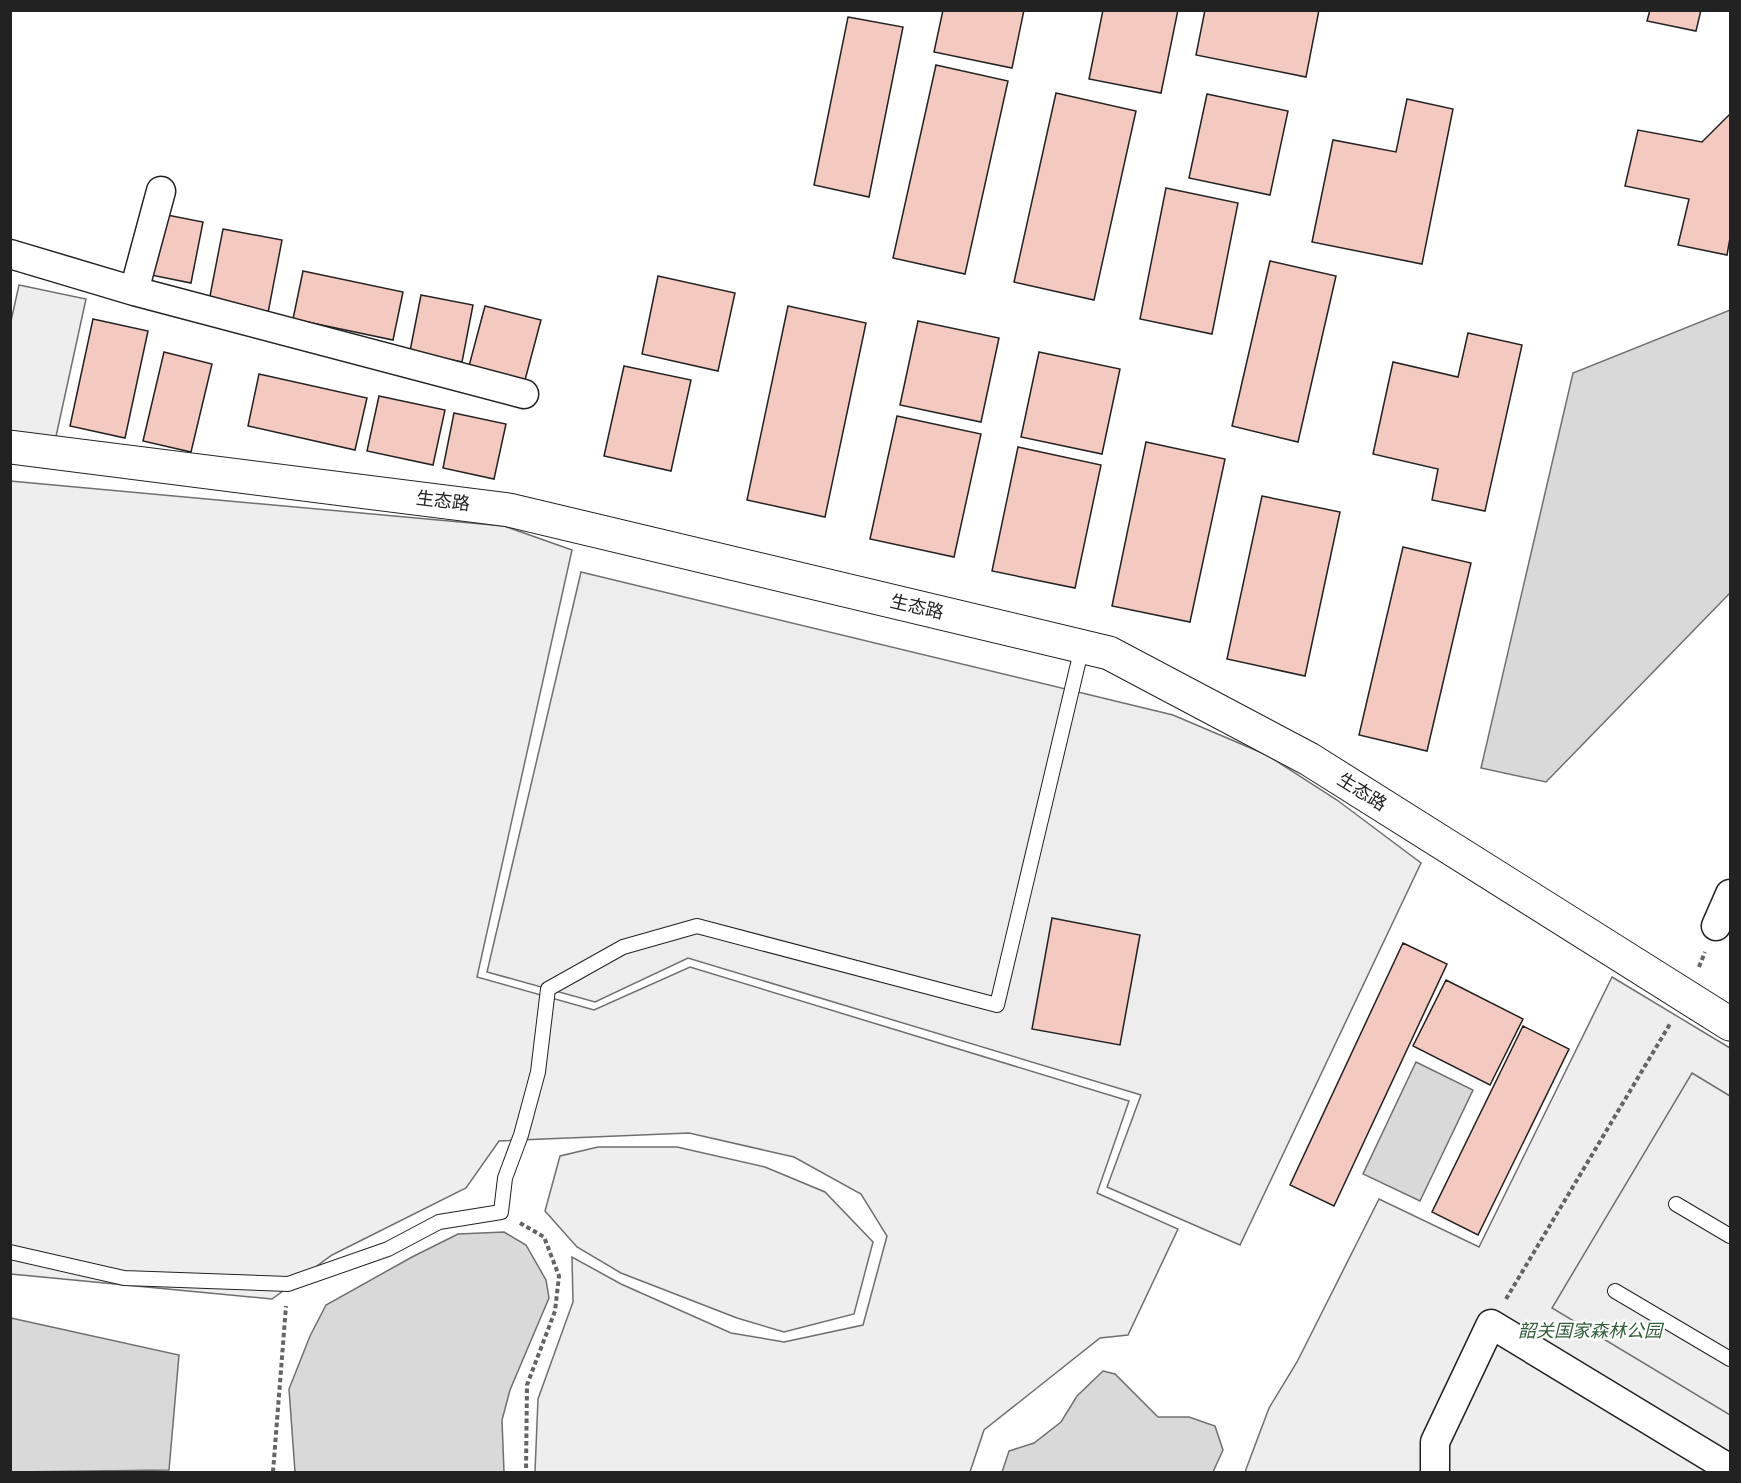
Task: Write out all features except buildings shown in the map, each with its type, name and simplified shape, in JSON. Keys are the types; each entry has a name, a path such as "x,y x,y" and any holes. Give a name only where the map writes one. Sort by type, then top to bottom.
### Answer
{"street":[{"path":"134,291 161,191"},
{"path":"10,254 134,291 524,394"},
{"name":"生态路","path":"10,447 509,510 1109,653 1310,759 1731,1024"},
{"path":"1716,926 1731,894"},
{"path":"1435,1473 1435,1442 1491,1325 1731,1469"}],"lane":[{"path":"10,1252 124,1278 288,1284 388,1249 439,1222 501,1212 505,1178 521,1135 538,1072 549,989 623,947 697,926 997,1005 1082,647"},
{"path":"1676,1204 1731,1236"},
{"path":"1615,1292 1731,1359"}],"path":[{"path":"1491,1325 1687,996 1716,926"},
{"path":"501,1212 544,1237 559,1276 555,1311 527,1385 526,1473"},
{"path":"273,1473 288,1284"}],"green space":[{"path":"19,285 86,299 55,441 11,431 11,321"},
{"path":"10,481 504,526 572,550 477,977 594,1010 690,967 1129,1101 1097,1193 1178,1229 1128,1335 1100,1338 984,1430 970,1472 535,1472 538,1399 573,1302 572,1257 621,1284 731,1333 784,1342 863,1325 887,1236 861,1194 794,1157 689,1133 499,1141 466,1188 332,1255 272,1299 11,1274"},
{"name":"韶关国家森林公园","path":"1612,977 1730,1048 1730,1472 1245,1472 1269,1408 1297,1362 1379,1199 1479,1247"},
{"path":"598,1147 677,1147 765,1167 825,1192 873,1242 854,1314 784,1332 737,1318 621,1273 577,1247 545,1211 560,1156"}],"shaded area":[{"path":"1730,310 1730,593 1546,782 1481,768 1573,373"},
{"path":"581,572 1173,715 1267,755 1337,800 1421,863 1240,1245 1107,1187 1141,1095 688,958 595,1002 487,972"},
{"path":"1416,1062 1473,1090 1420,1201 1363,1174"},
{"path":"1692,1073 1730,1096 1730,1415 1552,1308"},
{"path":"504,1232 526,1245 546,1280 549,1298 510,1390 502,1420 504,1472 295,1472 289,1389 310,1336 326,1305 458,1234"},
{"path":"11,1318 179,1355 169,1470 11,1472"},
{"path":"1103,1371 1115,1374 1158,1417 1189,1417 1215,1426 1223,1450 1213,1472 1002,1472 1009,1451 1034,1443 1061,1422 1077,1396"}]}
